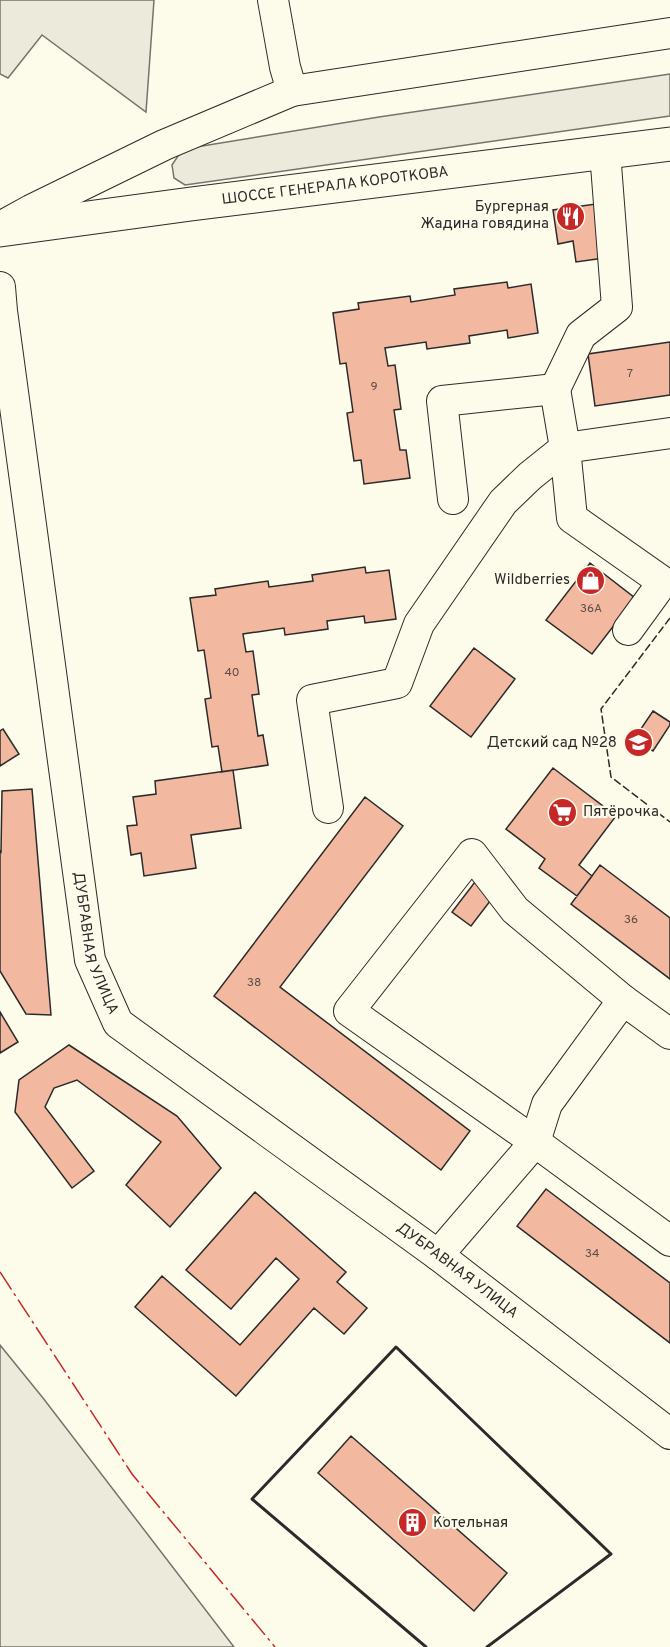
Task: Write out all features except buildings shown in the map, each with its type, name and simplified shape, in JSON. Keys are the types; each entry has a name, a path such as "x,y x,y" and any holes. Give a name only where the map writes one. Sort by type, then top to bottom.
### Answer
{"main road":[{"name":"ШОССЕ ГЕНЕРАЛА КОРОТКОВА","path":"0,229 670,144"}],"street":[{"path":"273,0 285,67 292,91"},
{"path":"0,229 31,210 164,145 292,91 670,33"},
{"path":"605,152 617,307 581,335 555,389 565,448 572,518 663,582 628,630"},
{"name":"ДУБРАВНАЯ УЛИЦА","path":"0,287 90,960 118,1023 438,1255 670,1434"},
{"path":"453,499 442,401 555,389"},
{"path":"328,808 312,700 397,683 419,624 503,502 530,476 565,448 670,433"},
{"path":"670,1034 623,1000 515,910 472,854 349,1011 535,1142 670,1241"},
{"path":"438,1255 535,1142 547,1104 623,1000"}],"shaded area":[{"path":"0,0 154,0 146,112 42,35 8,78 0,74"},
{"path":"670,74 670,116 185,185 174,178 172,165 180,153 190,148 379,117"},
{"path":"0,1345 43,1398 234,1647 0,1647"}],"fence":[{"path":"670,618 601,709 611,777 670,822"}],"wall":[{"path":"426,1647 252,1499 396,1347 611,1554 487,1647"}],"power":[{"path":"0,1272 132,1474 275,1647"}],"place":[{"name":"Бургерная Жадина говядина","path":"570,216"},
{"name":"Wildberries","path":"591,580"},
{"name":"Детский сад №28","path":"638,743"},
{"name":"Пятёрочка","path":"562,812"},
{"name":"Котельная","path":"412,1523"}]}
